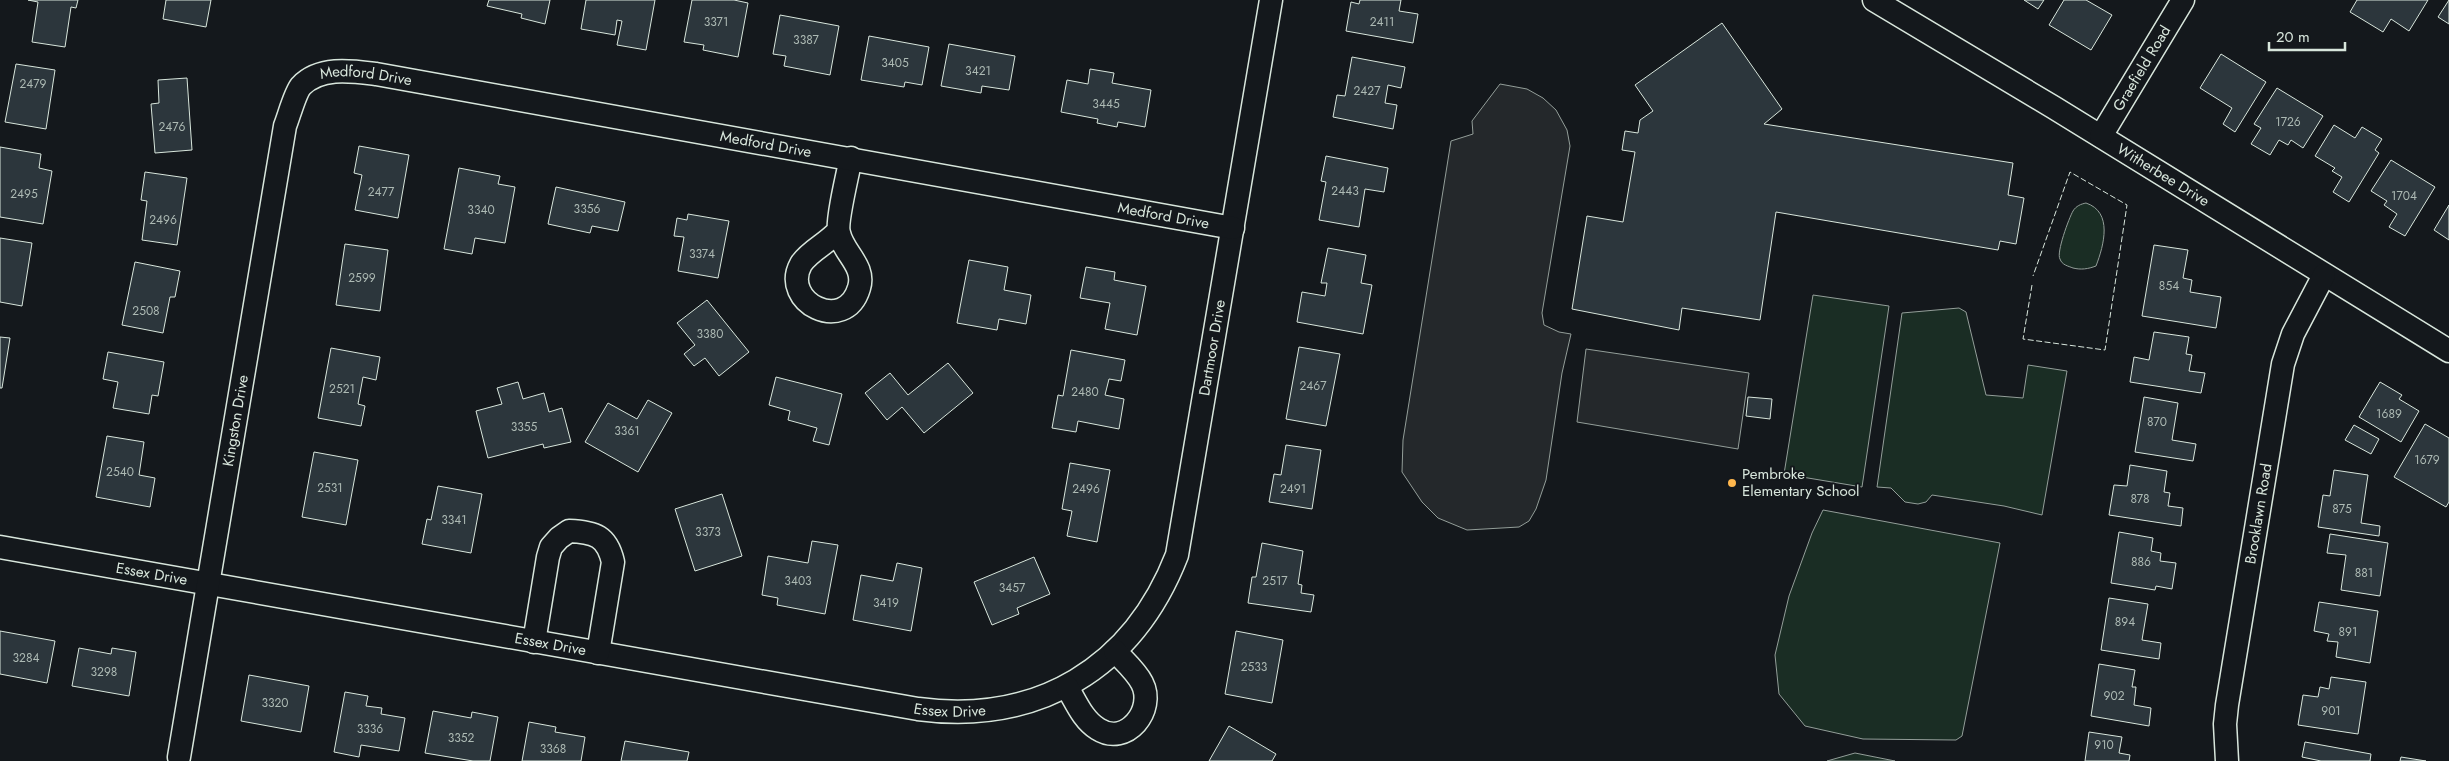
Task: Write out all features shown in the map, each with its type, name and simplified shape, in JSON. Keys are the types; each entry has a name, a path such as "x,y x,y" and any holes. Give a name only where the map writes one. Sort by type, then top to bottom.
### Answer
{"street":[{"name":"Dartmoor Drive","path":"1095,669 1115,651 1146,614 1161,591 1176,555 1271,0"},
{"name":"Witherbee Drive","path":"1874,0 2100,136 2449,351"},
{"name":"Graefield Road","path":"2100,136 2183,0"},
{"name":"Medford Drive","path":"300,87 318,76 333,72 376,74 1233,228"},
{"name":"Kingston Drive","path":"179,756 285,126 300,87"},
{"path":"838,232 850,158"},
{"name":"Brooklawn Road","path":"2227,761 2225,731 2227,705 2283,364 2293,334 2324,275"},
{"path":"534,642 551,547 569,531 585,532 598,536 610,549 613,562 598,653"},
{"name":"Essex Drive","path":"0,547 844,698 942,713 984,711 1010,705 1067,687 1095,669"},
{"path":"1067,687 1084,716 1100,731 1117,734 1135,725 1144,711 1145,693 1138,678 1115,651"}],"green space":[{"path":"2086,203 2095,207 2103,221 2102,249 2096,266 2076,269 2062,263 2059,256 2061,243 2073,211"},
{"path":"1813,295 1889,306 1862,487 1784,474"},
{"path":"1959,308 1966,312 1986,395 2023,398 2028,365 2067,371 2042,515 2004,506 1932,495 1926,502 1918,504 1905,502 1891,488 1877,487 1902,313"},
{"path":"1823,510 2000,543 1962,736 1956,740 1863,739 1805,726 1779,694 1775,655 1789,596 1812,533"},
{"path":"1855,753 1895,761 1827,761"}],"shaded area":[{"path":"1500,84 1527,89 1543,98 1556,110 1567,130 1570,146 1542,313 1544,325 1559,332 1571,334 1562,373 1546,480 1536,509 1529,521 1519,527 1467,530 1438,518 1422,502 1402,472 1403,440 1451,141 1473,134 1472,121"},
{"path":"1586,349 1749,373 1738,449 1577,422"}],"building":[{"path":"28,0 78,0 76,8 71,7 65,47 32,42 38,2"},
{"path":"166,0 211,0 206,27 163,19"},
{"path":"489,0 550,0 545,24 521,18 522,14 487,6"},
{"path":"586,0 655,0 646,50 617,45 622,21 617,20 615,35 581,29"},
{"path":"692,0 734,0 748,3 738,57 703,50 704,45 684,42"},
{"path":"1360,0 1401,0 1399,11 1418,14 1413,43 1346,31 1351,2 1359,4"},
{"path":"2024,0 2044,0 2038,9"},
{"path":"2064,0 2086,0 2112,15 2091,50 2049,25"},
{"path":"2357,0 2428,0 2409,31 2391,19 2383,32 2350,12"},
{"path":"2449,0 2449,24 2438,17"},
{"path":"780,15 839,26 830,75 784,66 786,56 773,54"},
{"path":"1722,23 1782,109 1764,124 2013,163 2008,195 2024,198 2016,244 2000,241 1998,250 1776,212 1760,320 1682,308 1679,330 1572,309 1587,216 1623,222 1635,152 1622,150 1625,131 1638,133 1640,120 1653,111 1635,85"},
{"path":"869,36 929,47 922,85 905,82 904,87 861,80"},
{"path":"949,44 1015,56 1009,90 982,86 981,93 941,86"},
{"path":"2221,54 2266,82 2235,132 2223,124 2232,108 2200,88"},
{"path":"1352,57 1405,67 1401,88 1388,85 1385,103 1397,105 1393,129 1333,117 1337,95 1345,96"},
{"path":"16,64 55,70 46,129 5,122"},
{"path":"1090,69 1114,73 1112,83 1151,90 1145,127 1118,122 1117,127 1097,123 1098,119 1061,112 1067,80 1088,84"},
{"path":"187,78 192,150 155,153 151,104 159,103 158,80"},
{"path":"2277,88 2323,116 2303,148 2291,140 2288,145 2279,140 2270,155 2251,144 2261,128 2254,124"},
{"path":"2334,125 2355,138 2362,127 2382,139 2375,150 2379,153 2349,202 2333,192 2342,177 2332,171 2335,168 2315,156"},
{"path":"359,146 409,155 398,218 355,210 362,175 354,173"},
{"path":"0,147 41,154 39,168 52,171 43,224 0,217"},
{"path":"1326,156 1388,168 1384,192 1365,189 1359,227 1319,220 1326,182 1321,181"},
{"path":"2391,160 2435,187 2405,236 2389,227 2397,214 2384,205 2387,201 2371,191"},
{"path":"459,168 500,176 498,184 515,187 505,243 475,238 472,254 444,249"},
{"path":"145,172 187,178 177,245 142,240 147,201 141,200"},
{"path":"556,187 625,202 618,231 592,226 590,233 548,224"},
{"path":"2449,205 2449,240 2434,230"},
{"path":"688,214 729,221 718,278 678,271 684,237 674,236 677,218 687,220"},
{"path":"0,238 32,243 22,306 0,302"},
{"path":"345,244 388,250 380,311 336,305"},
{"path":"2154,245 2188,250 2183,278 2192,280 2190,292 2221,297 2216,328 2142,316"},
{"path":"1328,248 1366,255 1361,283 1372,285 1363,334 1297,322 1302,292 1325,296 1327,283 1321,283"},
{"path":"969,260 1008,267 1004,290 1031,295 1026,324 999,319 997,330 957,323"},
{"path":"135,262 180,271 175,297 170,297 163,333 122,325"},
{"path":"1086,267 1115,272 1114,280 1146,286 1137,335 1105,329 1110,303 1080,298"},
{"path":"707,300 749,352 719,376 705,358 694,366 684,354 695,345 677,323"},
{"path":"2154,332 2189,337 2186,354 2192,355 2189,371 2205,373 2201,393 2130,382 2134,357 2149,360"},
{"path":"0,337 10,338 2,388 0,388"},
{"path":"1299,347 1340,354 1326,426 1286,419"},
{"path":"331,348 380,357 376,380 363,377 358,404 365,406 361,426 318,418"},
{"path":"1071,350 1125,360 1121,381 1109,379 1105,395 1124,399 1119,429 1078,421 1076,432 1052,428 1058,395 1063,396"},
{"path":"108,352 164,362 158,396 152,395 149,414 113,408 118,382 103,379"},
{"path":"948,363 973,393 924,433 902,407 887,420 865,393 890,373 908,395"},
{"path":"776,377 842,394 829,445 813,441 817,428 788,420 790,411 769,405"},
{"path":"518,382 523,399 544,393 549,412 562,408 571,442 544,448 543,444 488,458 476,411 502,404 497,388"},
{"path":"2380,382 2402,395 2399,399 2419,411 2401,442 2359,417"},
{"path":"1748,397 1772,399 1770,419 1746,416"},
{"path":"2144,397 2178,403 2172,440 2196,444 2193,461 2135,452"},
{"path":"648,400 672,413 638,472 585,442 608,403 637,419"},
{"path":"2425,424 2449,438 2449,502 2446,507 2394,477"},
{"path":"2354,425 2379,439 2371,454 2345,440"},
{"path":"107,436 144,442 139,475 155,478 150,507 96,497"},
{"path":"1286,445 1321,450 1312,509 1269,502 1274,474 1281,475"},
{"path":"314,452 358,460 346,525 302,517"},
{"path":"1070,463 1110,470 1097,542 1067,536 1072,511 1062,509"},
{"path":"2130,465 2167,471 2164,492 2170,493 2168,506 2183,508 2181,526 2109,515 2114,485 2127,486"},
{"path":"2334,470 2368,475 2361,523 2380,526 2379,536 2318,527 2323,495 2330,496"},
{"path":"438,486 482,494 471,553 422,544 427,519 431,520"},
{"path":"722,494 742,556 695,571 675,509"},
{"path":"2119,532 2153,538 2151,551 2161,553 2160,561 2176,563 2172,589 2156,586 2155,590 2111,583"},
{"path":"2330,534 2388,543 2380,596 2341,590 2346,555 2327,553"},
{"path":"812,541 838,545 825,614 777,605 778,598 762,595 768,556 808,563"},
{"path":"1262,543 1303,551 1298,584 1302,585 1301,593 1314,595 1311,612 1248,603 1252,577 1256,577"},
{"path":"1034,557 1050,594 1017,608 1019,614 992,625 974,582"},
{"path":"897,563 922,568 911,631 853,620 861,575 893,581"},
{"path":"2109,598 2148,604 2142,640 2161,643 2159,659 2101,650"},
{"path":"2319,602 2378,611 2370,663 2336,657 2338,642 2327,641 2329,634 2314,631"},
{"path":"0,631 55,641 47,683 0,674"},
{"path":"1236,631 1283,640 1272,703 1225,694"},
{"path":"79,648 111,654 112,648 136,652 129,696 72,686"},
{"path":"2099,664 2135,670 2132,687 2136,687 2134,705 2151,708 2149,726 2091,716"},
{"path":"249,675 309,686 301,732 241,721"},
{"path":"2331,677 2366,682 2358,734 2298,725 2303,695 2318,697 2320,687 2329,689"},
{"path":"345,692 368,696 366,706 382,708 381,714 405,718 399,751 361,745 359,757 334,752"},
{"path":"433,711 471,718 472,712 498,717 490,761 473,761 425,753"},
{"path":"529,722 556,727 555,732 585,737 581,761 522,761"},
{"path":"1229,726 1276,754 1272,761 1209,761"},
{"path":"2089,732 2122,737 2119,753 2130,755 2129,761 2085,761"},
{"path":"625,741 689,752 687,761 621,761"},
{"path":"2305,742 2371,754 2370,761 2321,761 2302,757"},
{"path":"2401,757 2426,761 2400,761"}],"fence":[{"path":"2032,285 2023,339 2105,350 2127,205 2070,172 2033,276"}],"place":[{"name":"Pembroke Elementary School","path":"1732,483"}]}
